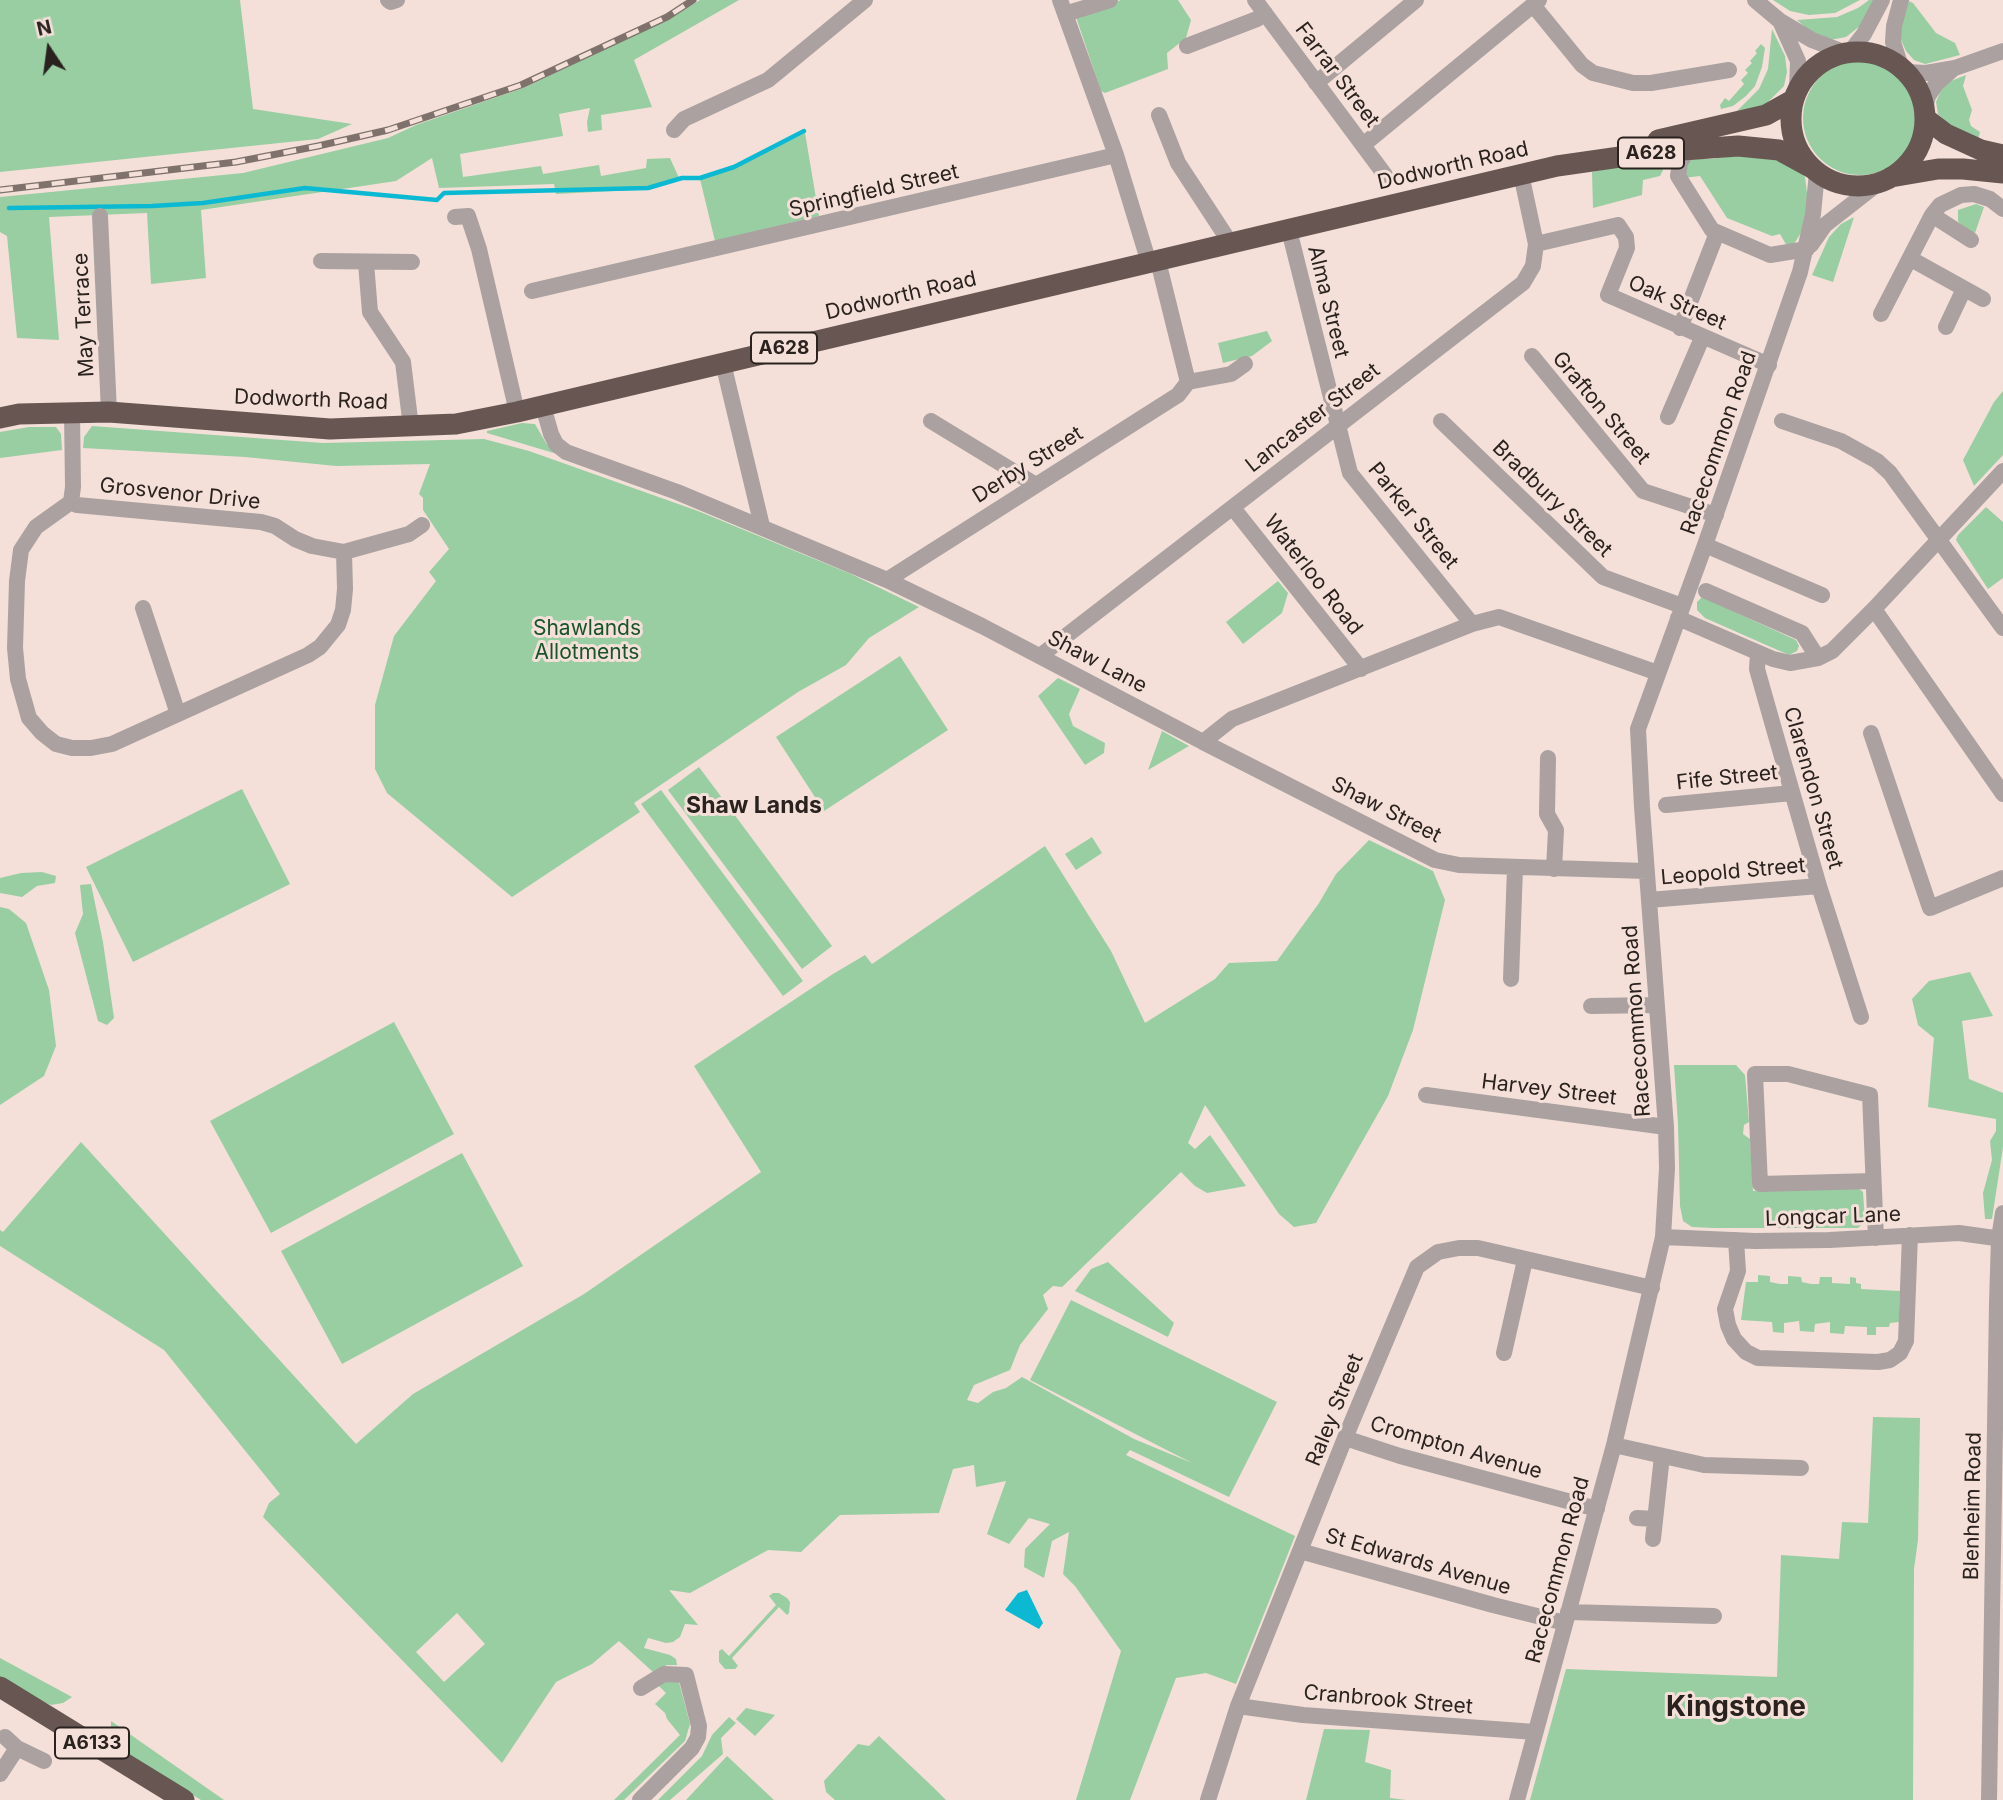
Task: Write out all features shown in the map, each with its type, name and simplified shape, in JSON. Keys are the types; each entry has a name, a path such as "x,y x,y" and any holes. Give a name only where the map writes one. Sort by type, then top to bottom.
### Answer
{"highway":[{"path":"1885,179 1905,166 1916,152 1925,115 1921,96 1903,70 1885,57 1866,52 1848,52 1831,57 1806,76 1795,95 1791,131 1796,145 1815,170 1845,185 1863,185 1938,169 2003,173"},
{"name":"Dodworth Road","path":"1557,166 1584,156 1766,115 1795,95"},
{"path":"1925,115 1946,134 1980,150 2003,155"},
{"name":"Dodworth Road","path":"0,418 19,414 109,412 330,429 456,424 543,406 1557,166 1689,148 1746,147 1779,150 1815,170"},
{"name":"A6133","path":"0,1687 184,1800"}],"street":[{"path":"388,0 397,0"},
{"path":"674,130 684,119 768,80 865,0"},
{"path":"1110,0 1063,7 1154,262 1188,382 1231,374 1245,364"},
{"path":"1316,83 1398,6 1416,0"},
{"path":"1755,0 1780,21 1812,40 1848,52 1864,34 1882,0"},
{"path":"1901,0 1893,42 1903,70 1926,73 1955,68 2003,51"},
{"path":"1363,145 1536,3 1582,65 1593,74 1633,83 1651,83 1729,70"},
{"path":"1195,38 1257,19 1260,7"},
{"name":"Farrar Street","path":"1260,7 1385,175"},
{"path":"1780,21 1798,61 1799,76 1795,95"},
{"path":"1925,115 1928,96 1936,84 1955,68"},
{"path":"1159,115 1178,163 1231,244"},
{"path":"1689,148 1680,163 1678,176 1712,230 1770,255 1807,249"},
{"name":"Springfield Street","path":"532,291 1116,155"},
{"name":"Racecommon Road","path":"1517,1800 1614,1446 1663,1237 1667,1168 1666,1127 1638,729 1706,545 1807,249 1817,191 1815,170"},
{"name":"Lancaster Street","path":"1040,656 1523,283 1533,266 1536,244 1521,174"},
{"name":"Racecommon Road","path":"1807,249 1825,225 1885,179"},
{"path":"1881,314 1932,215 1940,205 1961,195 1974,194 1990,199 2003,209"},
{"path":"1932,215 1971,240"},
{"name":"May Terrace","path":"100,216 109,412"},
{"path":"455,217 468,216 479,249 517,412"},
{"name":"Oak Street","path":"1536,244 1618,225 1626,237 1627,248 1608,295 1769,365"},
{"name":"Alma Street","path":"1289,230 1337,425"},
{"path":"1680,328 1717,233"},
{"path":"1911,259 1983,299"},
{"path":"321,261 412,262"},
{"path":"366,263 370,312 403,362 411,427"},
{"path":"1946,327 1964,289"},
{"path":"1668,417 1702,338"},
{"name":"Grafton Street","path":"1532,356 1643,491 1716,515"},
{"path":"723,363 762,526"},
{"name":"Derby Street","path":"887,580 1178,395 1188,382"},
{"name":"Shaw Lane","path":"543,406 556,444 566,452 677,492 887,580 1040,656 1203,742"},
{"name":"Grosvenor Drive","path":"72,412 71,502 77,505 261,522 275,526 312,546 344,552 415,535"},
{"path":"931,421 1036,485"},
{"name":"Bradbury Street","path":"1441,421 1602,577 1680,612"},
{"path":"1782,421 1841,441 1877,461 1890,473 2003,628"},
{"name":"Parker Street","path":"1337,425 1350,472 1472,624"},
{"path":"1680,612 1758,653 1790,663 1818,658 1832,651 1874,609 2003,471"},
{"path":"71,502 36,527 24,542 19,558 17,670 23,703 29,718 56,744 72,748 112,744 293,663 320,646 338,625 343,610 344,552"},
{"name":"Waterloo Road","path":"1233,508 1361,669"},
{"path":"1706,545 1822,595"},
{"path":"1706,591 1802,633 1818,658"},
{"path":"1874,609 2003,794"},
{"path":"150,615 178,714"},
{"path":"1203,742 1232,719 1472,624 1499,617 1658,673"},
{"name":"Clarendon Street","path":"1758,653 1757,670 1819,886 1861,1017"},
{"path":"1871,733 1930,908 2003,878"},
{"name":"Shaw Street","path":"1203,742 1435,860 1455,865 1646,870"},
{"path":"1548,758 1547,814 1556,830 1554,869"},
{"name":"Fife Street","path":"1666,805 1792,793"},
{"path":"1511,979 1515,867"},
{"name":"Leopold Street","path":"1649,900 1819,886"},
{"path":"1591,1006 1657,1005"},
{"path":"1873,1181 1760,1184 1755,1074 1788,1074 1870,1095 1876,1238"},
{"name":"Harvey Street","path":"1426,1095 1666,1127"},
{"name":"Blenheim Road","path":"1989,1800 2003,1213"},
{"name":"Longcar Lane","path":"1663,1237 1735,1240 1876,1238 1959,1233 2001,1238"},
{"path":"1735,1240 1738,1271 1725,1309 1734,1339 1746,1352 1758,1358 1878,1362 1890,1360 1900,1353 1906,1341 1910,1235"},
{"name":"Raley Street","path":"1208,1800 1238,1706 1345,1438 1417,1267 1438,1252 1478,1248 1652,1288"},
{"path":"1504,1353 1525,1260"},
{"name":"Crompton Avenue","path":"1345,1438 1400,1456 1597,1509"},
{"path":"1614,1446 1704,1465 1801,1468"},
{"path":"1653,1539 1662,1456"},
{"path":"1637,1518 1655,1520"},
{"name":"St Edwards Avenue","path":"1300,1551 1493,1605 1567,1618 1714,1616"},
{"path":"640,1800 692,1748 698,1737 699,1726 686,1675 664,1674 641,1688"},
{"name":"Cranbrook Street","path":"1238,1706 1303,1714 1535,1732"},
{"path":"0,1774 11,1743 44,1761"}],"green space":[{"path":"0,0 240,0 253,109 352,124 318,139 0,172"},
{"path":"700,0 739,0 634,60 652,107 601,115 602,130 588,132 590,108 559,114 563,136 460,154 463,177 541,166 543,174 599,165 601,176 646,168 647,159 670,158 679,178 652,189 556,194 554,184 439,188 432,158 396,181 201,210 206,278 151,284 147,213 49,217 59,340 17,338 7,236 0,232 0,197 243,173 388,138 416,125 523,88 669,19"},
{"path":"1121,0 1178,0 1191,20 1186,38 1167,53 1168,69 1105,93 1101,91 1076,17"},
{"path":"1773,0 1860,0 1835,13 1809,15 1790,11"},
{"path":"1874,0 1860,26 1846,37 1830,40 1811,32 1797,20 1837,17"},
{"path":"1909,1 1936,33 1955,43 1960,55 1925,64 1914,60 1901,40 1901,24"},
{"path":"1772,29 1785,56 1787,72 1784,86 1765,105 1736,112 1759,89 1768,69"},
{"path":"1761,44 1765,48 1755,86 1733,106 1721,109 1720,105 1725,98 1729,101 1744,84 1741,80 1748,73 1745,70 1752,63 1750,61"},
{"path":"1860,61 1882,65 1900,78 1913,96 1917,118 1913,140 1900,158 1882,171 1860,175 1838,171 1820,158 1807,140 1803,118 1807,96 1820,78 1838,65"},
{"path":"1966,75 1963,86 1972,110 1969,120 1971,126 1980,132 1978,140 1947,123 1938,114 1936,102 1941,90 1951,81"},
{"path":"805,133 819,216 715,241 700,179 734,168"},
{"path":"1759,150 1787,158 1805,177 1808,201 1802,231 1794,244 1787,246 1780,234 1772,236 1727,218 1700,176 1683,178 1687,159 1713,159"},
{"path":"1647,160 1659,163 1663,170 1660,176 1643,180 1642,195 1593,208 1592,172"},
{"path":"1976,204 1984,207 1975,233 1965,230 1958,221 1958,210"},
{"path":"1854,217 1833,282 1812,275 1829,237 1841,224"},
{"path":"1267,331 1272,341 1252,356 1223,363 1218,343"},
{"path":"2003,391 2003,455 1974,486 1963,460 1994,402"},
{"path":"522,423 535,424 546,443 557,454 487,433"},
{"name":"Shawlands Allotments","path":"92,426 323,443 484,439 529,451 698,511 851,574 919,607 869,638 846,665 798,692 634,803 640,812 512,897 387,793 375,769 375,705 394,636 436,581 429,572 449,549 423,510 423,498 419,494 430,464 336,466 245,457 83,448 84,437"},
{"path":"29,427 56,427 61,434 62,450 0,458 0,432"},
{"path":"1986,507 2003,522 2003,578 1988,589 1956,540"},
{"path":"1278,581 1288,593 1282,613 1243,644 1226,622"},
{"path":"1702,597 1796,640 1799,646 1797,651 1789,655 1705,618 1697,610 1697,602"},
{"path":"900,656 948,730 824,811 776,737"},
{"path":"1058,678 1080,689 1069,714 1073,726 1105,743 1104,753 1085,765 1038,696"},
{"path":"1162,731 1189,746 1148,770"},
{"path":"699,767 832,946 802,969 668,790"},
{"path":"242,789 290,884 133,962 86,867"},
{"path":"661,790 803,981 783,996 641,804"},
{"path":"1092,837 1102,853 1076,870 1065,854"},
{"path":"1369,840 1433,871 1445,900 1413,1030 1388,1096 1316,1223 1294,1227 1279,1214 1205,1105 1188,1143 1195,1149 1210,1135 1246,1186 1207,1193 1181,1172 1062,1287 1053,1286 1043,1295 1048,1309 1020,1345 1010,1370 974,1385 967,1400 978,1403 1022,1377 1134,1439 1192,1463 1030,1380 1071,1300 1277,1402 1229,1497 1130,1450 1126,1455 1295,1536 1236,1684 1206,1673 1176,1678 1130,1800 1076,1800 1121,1651 1075,1586 1063,1574 1069,1532 1052,1541 1044,1578 1024,1567 1025,1549 1050,1524 1029,1518 1009,1544 987,1534 1006,1481 976,1487 974,1465 953,1469 939,1513 840,1515 801,1552 768,1550 690,1593 669,1590 698,1625 685,1624 680,1637 673,1642 648,1638 644,1648 670,1655 676,1659 677,1665 667,1665 653,1672 619,1641 592,1664 556,1682 502,1763 263,1517 269,1503 280,1494 164,1350 0,1246 0,1230 3,1232 81,1142 356,1444 413,1394 584,1294 761,1172 694,1066 865,955 872,964 1045,846 1111,951 1145,1023 1215,979 1229,963 1277,961 1319,903 1336,874","holes":["457,1613 485,1644 444,1682 416,1652"]},
{"path":"42,872 56,876 55,883 37,886 22,897 0,893 0,878"},
{"path":"91,884 114,1018 107,1025 98,1021 75,933 83,914 80,885"},
{"path":"0,907 9,909 26,923 49,990 56,1046 44,1076 0,1105"},
{"path":"1970,972 1993,1016 1962,1021 1969,1079 2003,1093 2003,1147 1992,1219 1985,1219 1983,1193 1992,1160 1990,1141 1996,1131 1996,1119 1928,1107 1934,1038 1918,1025 1912,999 1929,981"},
{"path":"394,1022 454,1134 271,1233 210,1121"},
{"path":"1674,1065 1736,1065 1745,1075 1749,1122 1744,1125 1743,1134 1750,1139 1753,1191 1858,1188 1863,1192 1865,1221 1858,1228 1714,1228 1692,1227 1683,1221 1680,1206"},
{"path":"462,1153 523,1266 342,1364 281,1251"},
{"path":"1108,1262 1174,1323 1168,1337 1075,1291 1091,1269"},
{"path":"1758,1275 1770,1276 1770,1282 1780,1284 1788,1284 1788,1276 1801,1277 1802,1282 1811,1284 1819,1284 1820,1277 1832,1277 1832,1283 1850,1284 1850,1277 1856,1278 1861,1289 1900,1291 1899,1322 1890,1323 1889,1327 1876,1327 1876,1335 1867,1335 1867,1327 1845,1326 1844,1334 1830,1333 1830,1322 1815,1324 1814,1332 1800,1331 1799,1321 1784,1323 1784,1333 1773,1332 1772,1322 1741,1320 1746,1282 1758,1282"},
{"path":"1873,1417 1920,1418 1918,1540 1914,1569 1913,1800 1530,1800 1566,1669 1777,1677 1781,1555 1839,1559 1842,1522 1868,1523"},
{"path":"773,1593 787,1598 790,1602 789,1613 787,1615 779,1607 732,1658 738,1666 735,1669 725,1669 719,1662 719,1651 722,1649 729,1656 776,1605 769,1596"},
{"path":"0,1658 72,1697 63,1703 51,1705 41,1701 0,1678"},
{"path":"664,1679 679,1682 690,1724 685,1741 624,1800 614,1800 680,1735 665,1713 655,1704 666,1693 657,1684"},
{"path":"746,1708 775,1715 755,1736 736,1719"},
{"path":"729,1717 736,1723 721,1738 723,1754 670,1800 658,1800 702,1756 712,1735"},
{"path":"111,1721 224,1800 201,1800 117,1749 111,1735"},
{"path":"1324,1729 1370,1730 1365,1762 1391,1770 1390,1798 1406,1800 1306,1800"},
{"path":"879,1736 946,1800 835,1800 826,1792 824,1781 858,1744 869,1746"},
{"path":"727,1756 774,1800 686,1800"}],"water":[{"path":"1027,1590 1043,1623 1039,1629 1005,1610 1018,1593"}],"waterway":[{"path":"9,208 203,203 305,188 437,200 444,193 648,188 682,178 700,178 734,167 804,131"}],"railway":[{"path":"0,190 236,162 388,130 521,85 667,17 693,0"}],"district":[{"name":"Shaw Lands","path":"754,806"},
{"name":"Kingstone","path":"1736,1708"}]}
